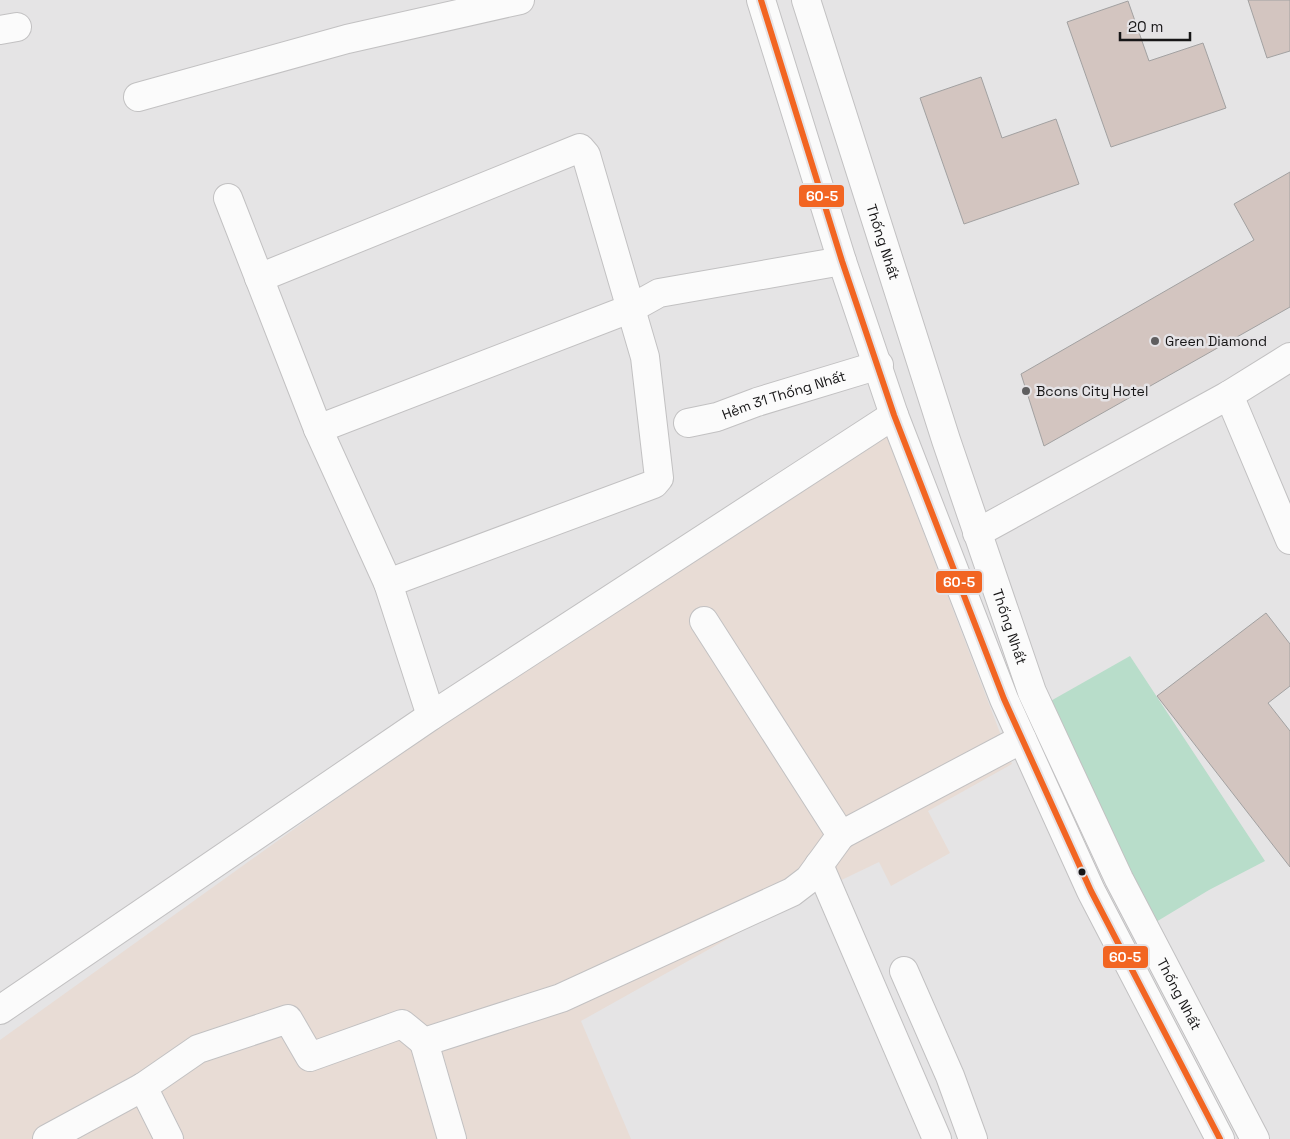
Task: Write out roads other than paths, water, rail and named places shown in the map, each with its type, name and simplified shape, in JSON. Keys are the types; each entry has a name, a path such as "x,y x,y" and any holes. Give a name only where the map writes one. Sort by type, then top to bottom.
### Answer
{"street":[{"path":"138,97 347,39 520,0"},
{"name":"Thống Nhất","path":"761,0 842,261 879,365 894,415 1004,699 1091,891 1220,1139"},
{"name":"Thống Nhất","path":"806,0 917,351 1032,692 1119,879 1255,1139"},
{"path":"259,278 580,148 586,155 645,357 659,478 654,484 388,583"},
{"path":"228,198 318,428 388,583 431,716"},
{"path":"318,428 632,308 658,293 842,261"},
{"name":"Hẻm 31 Thống Nhất","path":"688,423 717,417 757,402 879,365 917,351"},
{"path":"977,533 1229,395 1290,357"},
{"path":"1229,395 1290,540"},
{"path":"0,1010 431,716 894,415"},
{"path":"704,621 841,835"},
{"path":"424,1042 561,998 792,892 809,879 841,835 1022,738"},
{"path":"819,865 937,1139"},
{"path":"904,971 950,1076 973,1139"},
{"path":"48,1139 143,1087 198,1049 288,1019 310,1057 402,1024 424,1042 452,1139"},
{"path":"143,1087 170,1139"}],"place":[{"name":"Green Diamond","path":"1155,341"},
{"name":"Bcons City Hotel","path":"1026,391"}]}
